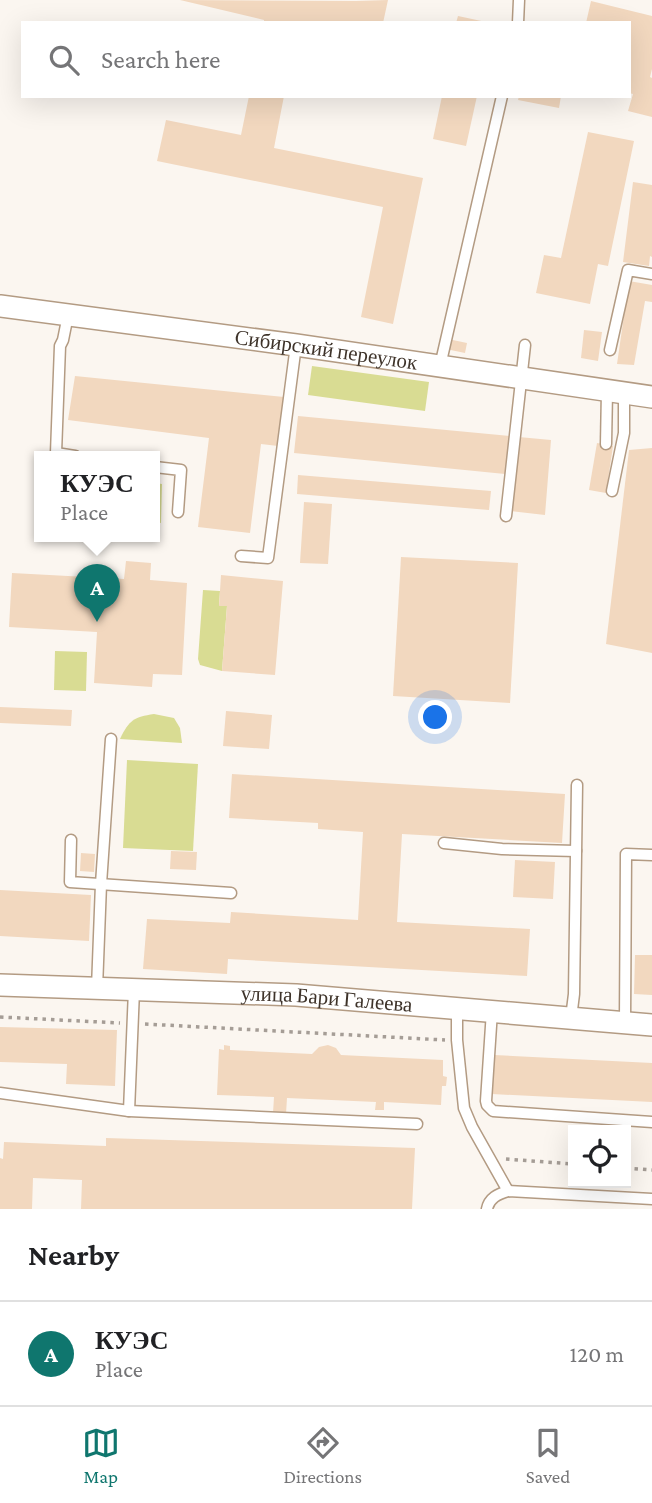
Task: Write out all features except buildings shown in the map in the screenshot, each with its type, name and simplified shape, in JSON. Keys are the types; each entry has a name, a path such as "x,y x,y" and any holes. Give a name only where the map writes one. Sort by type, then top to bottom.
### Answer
{"street":[{"name":"Сибирский переулок","path":"0,306 296,345 652,397"},
{"name":"улица Бари Галеева","path":"0,985 296,995 652,1025"}],"lane":[{"path":"518,21 519,0"},
{"path":"440,366 502,98"},
{"path":"610,350 628,270 652,274"},
{"path":"56,451 60,346 68,315"},
{"path":"241,556 268,558 296,345"},
{"path":"506,516 525,345"},
{"path":"606,444 616,393"},
{"path":"612,491 624,433 616,393"},
{"path":"160,468 181,470 178,512"},
{"path":"97,988 111,739"},
{"path":"571,1018 574,993 577,785"},
{"path":"71,841 70,882 230,892"},
{"path":"444,843 502,849 576,851"},
{"path":"625,1023 626,854 652,855"},
{"path":"129,1111 134,990"},
{"path":"457,1008 457,1040 464,1108 471,1126 508,1191"},
{"path":"492,1011 486,1101 493,1111 652,1122"},
{"path":"0,1093 129,1111 417,1124"},
{"path":"487,1209 495,1196 508,1191 652,1199"}],"path":[{"path":"0,1017 457,1040"},
{"path":"489,1158 568,1164"},
{"path":"631,1168 652,1170"}],"green space":[{"path":"312,366 429,382 425,411 308,395"},
{"path":"160,484 162,484 160,523"},
{"path":"203,590 220,591 219,605 227,606 222,671 200,665 198,659"},
{"path":"55,651 87,652 86,691 54,690"},
{"path":"154,714 174,718 180,728 182,743 120,739 133,720"},
{"path":"127,760 198,764 193,851 123,848"}],"place":[{"name":"КУЭС","path":"97,622"}]}
